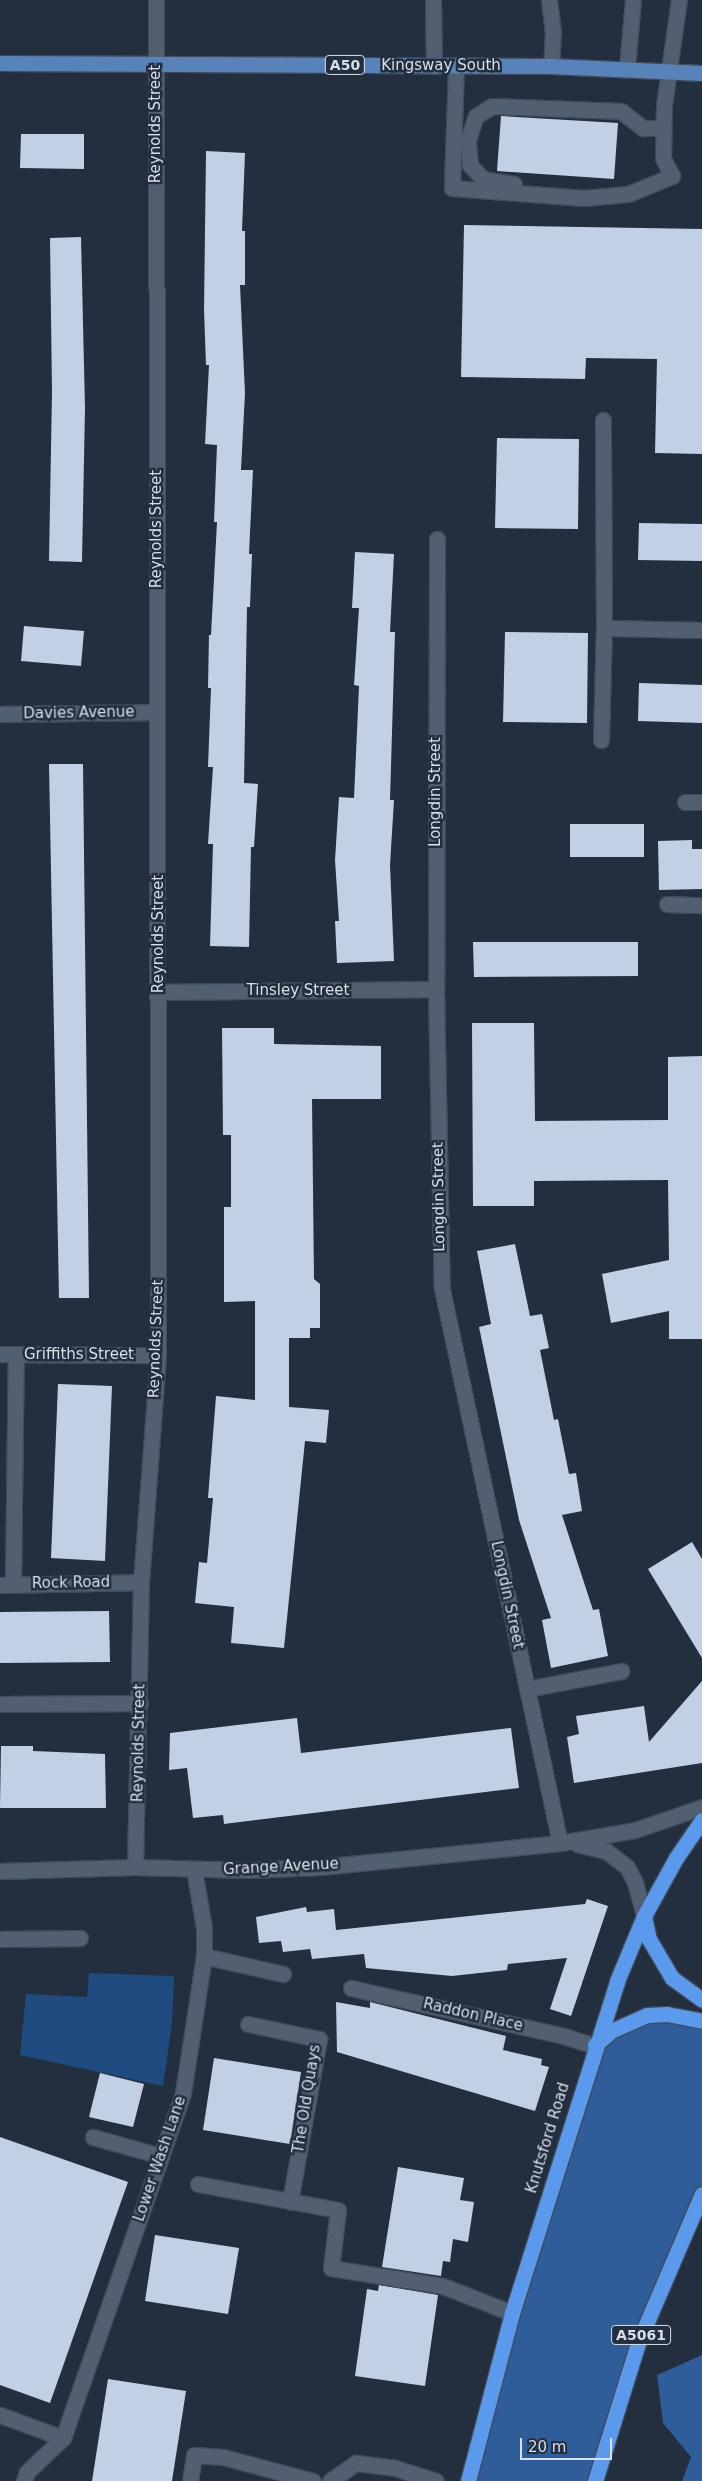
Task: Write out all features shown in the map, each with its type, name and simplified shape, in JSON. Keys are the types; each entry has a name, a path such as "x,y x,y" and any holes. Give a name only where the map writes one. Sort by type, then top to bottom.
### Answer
{"highway":[{"name":"Knutsford Road","path":"468,2481 512,2313 594,2046 644,1916 676,1858 702,1820"},
{"path":"644,1916 650,1939 672,1978 702,2000"},
{"path":"594,2046 611,2031 647,2015 667,2014 702,2020"},
{"name":"A5061","path":"595,2481 638,2343 702,2194"}],"main road":[{"name":"Kingsway South","path":"0,63 551,66 627,68 702,74"}],"street":[{"name":"Reynolds Street","path":"135,1867 142,1582 158,1355 159,992 156,0"},
{"path":"433,0 434,66"},
{"path":"550,0 553,31 551,66"},
{"path":"627,68 633,0"},
{"path":"456,66 452,188 584,198 628,194 672,176 663,158 663,128 679,0"},
{"path":"584,198 483,179 470,165 468,140 476,116 492,106 506,105 621,111 643,128 663,128"},
{"path":"601,740 604,628 603,420"},
{"name":"Longdin Street","path":"437,539 436,990 442,1289 560,1843"},
{"path":"604,628 702,630"},
{"name":"Davies Avenue","path":"0,714 158,712"},
{"path":"685,802 702,802"},
{"path":"667,904 702,905"},
{"name":"Tinsley Street","path":"159,992 436,990"},
{"name":"Griffiths Street","path":"0,1354 158,1355"},
{"path":"6,1585 6,1468 16,1354"},
{"name":"Rock Road","path":"6,1585 142,1582"},
{"path":"527,1689 622,1672"},
{"path":"0,1704 140,1703"},
{"name":"Grange Avenue","path":"0,1871 135,1867 287,1869 560,1843 635,1830 702,1807"},
{"name":"Grange Avenue","path":"560,1843 594,1847 617,1858 635,1882 644,1916"},
{"name":"Lower Wash Lane","path":"63,2438 183,2093 204,1956 204,1928 194,1869"},
{"path":"0,1939 80,1938"},
{"path":"204,1956 283,1974"},
{"name":"Raddon Place","path":"351,1988 564,2036 594,2046"},
{"name":"The Old Quays","path":"248,2024 319,2039 290,2201"},
{"path":"93,2137 161,2156"},
{"path":"198,2184 338,2210 331,2268 443,2286 512,2313"},
{"path":"0,2415 63,2438 28,2472 24,2481"},
{"path":"190,2481 194,2455 224,2457 313,2481"},
{"path":"330,2481 356,2463 395,2468 436,2481"}],"shaded area":[{"path":"89,1973 174,1976 172,2024 163,2086 20,2055 26,1994 87,1997"},
{"path":"629,2021 702,2021 702,2194 687,2224 595,2481 468,2481 594,2046"},
{"path":"702,2355 702,2481 682,2481 691,2457 663,2423 657,2375"}],"building":[{"path":"501,116 618,123 614,179 497,171"},
{"path":"21,134 84,134 84,169 20,168"},
{"path":"206,151 245,153 242,231 245,231 245,285 240,285 245,393 241,470 253,470 249,554 252,554 250,607 247,607 244,783 258,784 254,847 251,847 249,947 210,946 213,844 208,844 213,767 208,767 211,688 208,688 209,635 211,635 217,522 214,522 217,445 205,444 209,365 206,365 204,310"},
{"path":"464,225 702,229 702,454 655,453 657,359 586,358 585,379 461,377"},
{"path":"81,237 85,408 82,562 49,561 52,392 50,238"},
{"path":"497,438 579,439 578,529 495,528"},
{"path":"639,523 702,524 702,561 638,560"},
{"path":"355,552 394,554 390,632 395,632 390,800 394,800 390,865 394,961 337,963 335,921 339,921 335,860 339,797 354,798 359,686 354,685 359,608 352,608"},
{"path":"24,626 84,631 81,666 21,661"},
{"path":"505,632 588,633 587,723 503,722"},
{"path":"639,683 702,685 702,723 638,721"},
{"path":"49,764 83,764 89,1298 59,1298"},
{"path":"570,824 644,824 644,857 570,857"},
{"path":"692,840 692,849 702,849 702,889 659,890 658,841"},
{"path":"473,942 638,942 638,976 474,977"},
{"path":"472,1023 534,1023 535,1121 668,1120 668,1057 702,1056 702,1339 669,1339 669,1311 611,1323 602,1274 669,1260 668,1180 534,1181 534,1206 473,1206"},
{"path":"222,1028 274,1028 274,1044 381,1046 381,1099 312,1099 314,1279 320,1284 320,1328 310,1328 310,1338 289,1338 289,1407 329,1410 326,1443 305,1441 284,1648 231,1643 234,1607 195,1603 199,1562 207,1563 213,1498 208,1498 216,1396 255,1400 255,1301 224,1302 224,1207 231,1207 231,1135 223,1135"},
{"path":"515,1244 530,1316 542,1314 549,1348 540,1350 554,1420 558,1419 569,1474 576,1473 582,1511 562,1515 593,1610 599,1609 608,1656 551,1668 542,1620 551,1618 519,1520 479,1327 491,1324 477,1251"},
{"path":"58,1384 112,1386 105,1561 51,1558"},
{"path":"692,1542 702,1559 702,1658 648,1569"},
{"path":"109,1611 110,1662 0,1663 0,1612"},
{"path":"702,1681 702,1763 574,1783 567,1737 579,1734 576,1716 644,1706 649,1742"},
{"path":"297,1718 301,1753 511,1728 519,1788 224,1824 223,1815 193,1818 187,1768 169,1770 170,1733"},
{"path":"1,1746 33,1746 33,1751 105,1754 106,1808 0,1808"},
{"path":"587,1899 608,1906 571,2016 550,2009 567,1958 508,1964 507,1970 452,1976 366,1968 364,1954 312,1959 310,1949 283,1952 281,1941 259,1943 256,1917 306,1907 307,1912 334,1909 336,1930 585,1904"},
{"path":"336,2002 370,2008 370,2002 506,2036 503,2050 542,2059 541,2065 549,2067 535,2111 337,2052"},
{"path":"214,2058 301,2072 290,2144 203,2130"},
{"path":"100,2073 144,2084 133,2127 89,2117"},
{"path":"0,2137 128,2182 50,2403 0,2385"},
{"path":"398,2167 464,2178 460,2200 474,2202 468,2242 453,2239 450,2262 443,2261 441,2276 382,2267"},
{"path":"155,2235 239,2248 228,2314 145,2301"},
{"path":"379,2285 438,2295 425,2386 355,2376 367,2289 378,2291"},
{"path":"108,2379 186,2391 172,2481 92,2481"}]}
